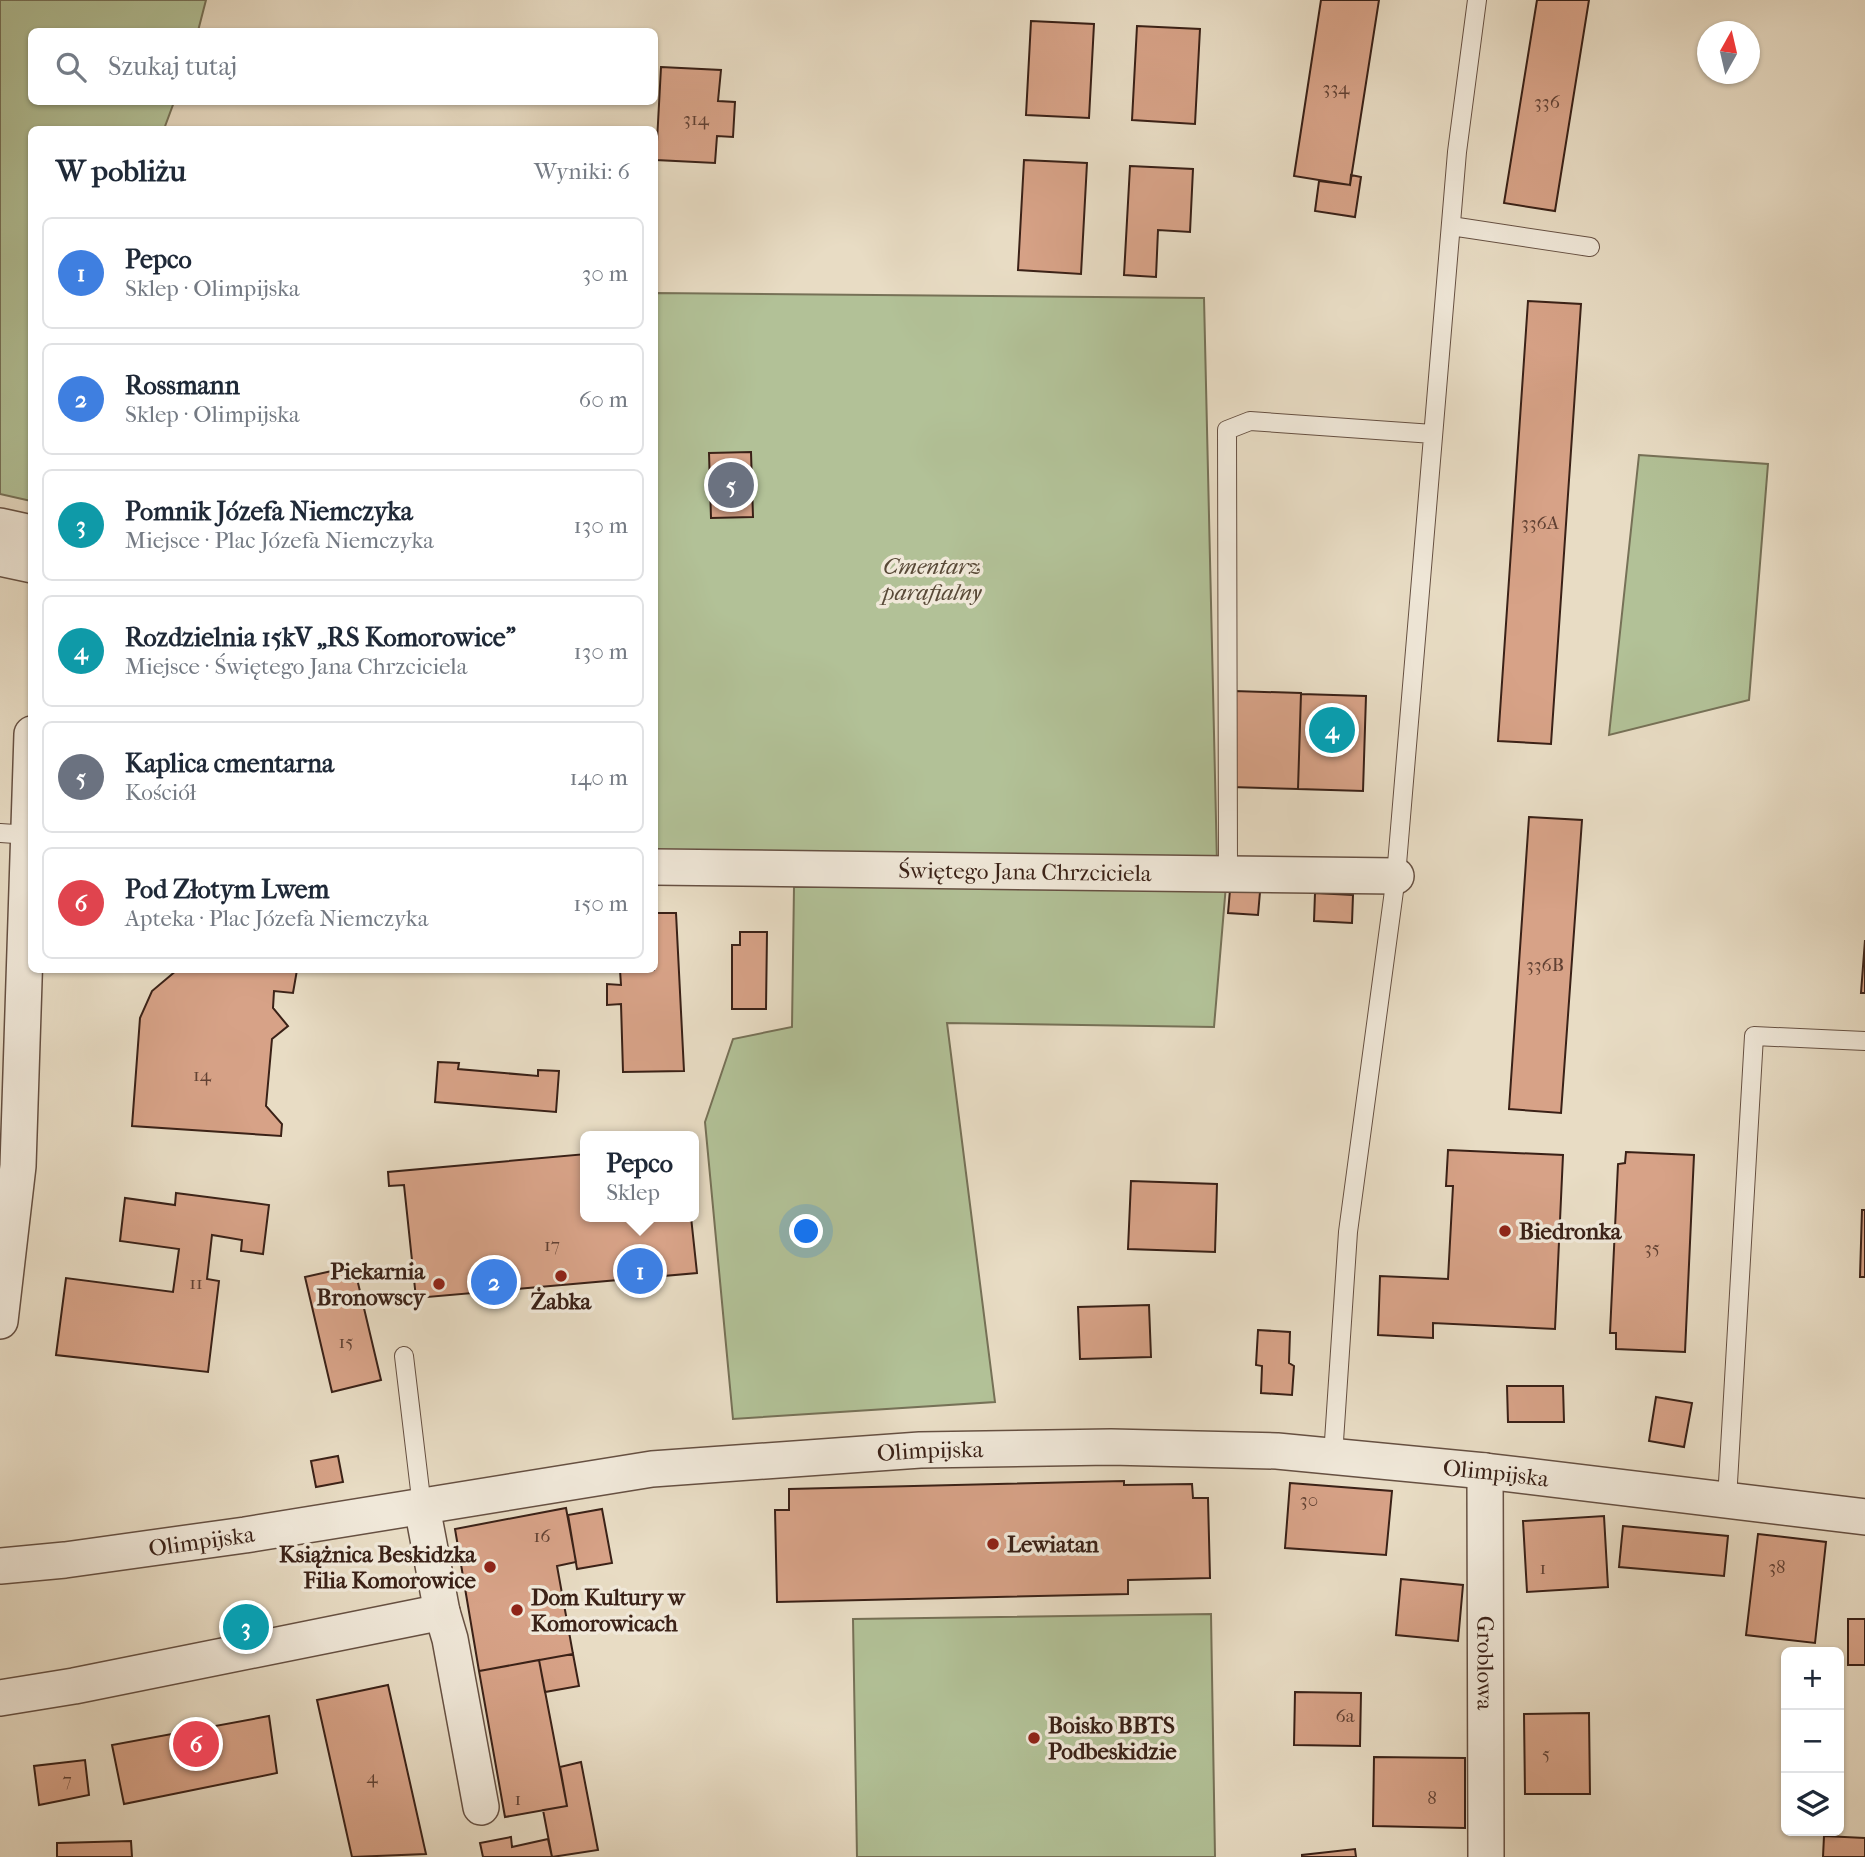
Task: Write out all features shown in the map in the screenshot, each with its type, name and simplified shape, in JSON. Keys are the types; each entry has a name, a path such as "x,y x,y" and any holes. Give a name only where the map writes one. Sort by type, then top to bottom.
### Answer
{"street":[{"path":"0,526 28,532"},
{"path":"0,558 28,564"},
{"path":"0,1321 19,1166 10,1130 22,846 28,779"},
{"name":"Świętego Jana Chrzciciela","path":"658,867 1396,876"},
{"name":"Olimpijska","path":"0,1566 65,1560 422,1507 652,1469 880,1452 1111,1447 1333,1456 1485,1471 1865,1517"},
{"name":"Groblowa","path":"1485,1471 1486,1857"},
{"path":"422,1507 481,1807"},
{"path":"0,1698 74,1686 442,1612"}],"lane":[{"path":"1333,1456 1348,1232 1396,876 1457,152 1477,0"},
{"path":"1451,226 1590,247"},
{"path":"1228,874 1227,430 1250,421 1433,435"},
{"path":"1727,1500 1754,1036 1865,1041"},
{"path":"404,1356 422,1507"}],"green space":[{"path":"0,0 206,0 199,28 28,28 28,105 173,105 165,126 28,126 28,500 0,494"},
{"name":"Cmentarz parafialny","path":"658,293 1204,298 1217,864 658,855"},
{"path":"1639,455 1768,464 1749,700 1609,735"},
{"path":"1226,885 1214,1027 947,1023 995,1402 733,1419 705,1122 733,1039 792,1027 794,887"},
{"name":"Boisko BBTS Podbeskidzie","path":"1211,1614 1215,1857 857,1857 853,1619"}],"building":[{"path":"1321,0 1379,0 1350,185 1294,176"},
{"path":"1537,0 1589,0 1555,211 1504,203"},
{"path":"1031,21 1094,24 1089,118 1026,115"},
{"path":"1137,26 1200,29 1195,124 1132,120"},
{"path":"661,67 721,70 718,101 735,102 733,137 717,136 715,163 658,160"},
{"path":"1024,160 1087,163 1081,274 1018,270"},
{"path":"1130,166 1193,169 1190,232 1158,230 1156,277 1124,275"},
{"path":"1351,175 1361,177 1355,217 1315,211 1319,181 1350,185"},
{"path":"1528,301 1581,304 1551,744 1498,741"},
{"path":"751,452 753,517 711,518 709,453"},
{"path":"1234,691 1301,693 1298,789 1231,787"},
{"path":"1301,694 1366,696 1363,791 1298,789"},
{"path":"1529,817 1582,820 1561,1113 1509,1109"},
{"path":"1230,890 1260,892 1258,915 1228,913"},
{"path":"1315,893 1353,895 1352,923 1314,921"},
{"path":"658,913 676,913 684,1071 623,1072 621,1004 607,1005 607,984 621,985 620,973 658,973"},
{"path":"740,932 767,932 766,1009 732,1009 732,945 740,945"},
{"path":"1865,940 1865,993 1861,993"},
{"path":"173,973 296,973 293,993 274,991 273,1008 288,1026 272,1039 266,1106 282,1124 281,1136 132,1126 140,1018 152,991"},
{"path":"438,1062 459,1063 458,1069 538,1076 538,1070 559,1071 556,1112 435,1102"},
{"name":"Biedronka","path":"1448,1150 1563,1155 1555,1329 1433,1323 1433,1338 1378,1335 1380,1276 1448,1279 1453,1186 1446,1186"},
{"path":"1626,1152 1694,1155 1685,1352 1616,1349 1616,1333 1610,1333 1618,1164 1625,1163"},
{"path":"580,1155 580,1222 692,1222 697,1273 416,1298 404,1185 389,1186 388,1172"},
{"path":"1131,1181 1217,1184 1215,1252 1128,1249"},
{"path":"176,1193 269,1205 263,1254 241,1251 242,1240 212,1235 207,1279 219,1281 208,1372 56,1355 66,1278 173,1292 179,1249 120,1241 125,1198 175,1205"},
{"path":"1862,1210 1865,1210 1865,1277 1860,1277"},
{"path":"354,1266 381,1380 332,1392 305,1277"},
{"path":"1149,1305 1151,1357 1080,1359 1078,1307"},
{"path":"1258,1330 1290,1332 1289,1363 1294,1366 1292,1395 1261,1393 1262,1366 1256,1365"},
{"path":"1507,1386 1563,1386 1564,1422 1508,1422"},
{"path":"1656,1397 1692,1403 1684,1447 1649,1441"},
{"path":"338,1456 343,1482 316,1487 311,1461"},
{"name":"Lewiatan","path":"1124,1481 1124,1485 1192,1484 1193,1498 1208,1498 1210,1578 1128,1580 1128,1594 777,1602 775,1510 789,1510 789,1489"},
{"path":"1290,1483 1392,1491 1386,1555 1285,1548"},
{"name":"Dom Kultury w Komorowicach","path":"566,1508 576,1562 557,1566 573,1654 479,1671 455,1529"},
{"path":"602,1509 612,1563 577,1569 568,1515"},
{"path":"1604,1516 1608,1587 1527,1592 1523,1521"},
{"path":"1623,1526 1728,1536 1724,1576 1619,1567"},
{"path":"1758,1534 1826,1542 1815,1643 1746,1635"},
{"path":"1401,1579 1463,1585 1458,1641 1396,1635"},
{"path":"1848,1619 1865,1619 1865,1665 1848,1665"},
{"path":"573,1654 579,1686 545,1692 539,1660"},
{"path":"539,1660 567,1806 505,1817 479,1671"},
{"path":"388,1685 426,1854 352,1857 317,1700"},
{"path":"1295,1692 1361,1693 1360,1746 1294,1745"},
{"path":"1589,1713 1590,1794 1525,1794 1524,1714"},
{"path":"269,1716 277,1773 124,1804 112,1745"},
{"path":"1374,1757 1465,1758 1465,1828 1373,1826"},
{"path":"85,1760 89,1795 39,1805 34,1766"},
{"path":"581,1762 598,1850 552,1857 543,1810 567,1806 560,1767"},
{"path":"1824,1836 1865,1838 1865,1857 1823,1857"},
{"path":"511,1837 512,1847 548,1839 552,1857 483,1857 480,1843"},
{"path":"131,1841 132,1857 57,1857 57,1843"},
{"path":"1355,1849 1356,1857 1302,1857 1302,1855"}],"place":[{"name":"Kaplica cmentarna","path":"731,485"},
{"name":"Rozdzielnia 15kV „RS Komorowice”","path":"1332,730"},
{"name":"Biedronka","path":"1505,1231"},
{"name":"Pepco","path":"640,1271"},
{"name":"Żabka","path":"561,1276"},
{"name":"Rossmann","path":"494,1282"},
{"name":"Piekarnia Bronowscy","path":"439,1284"},
{"name":"Lewiatan","path":"993,1544"},
{"name":"Książnica Beskidzka Filia Komorowice","path":"490,1567"},
{"name":"Dom Kultury w Komorowicach","path":"517,1610"},
{"name":"Pomnik Józefa Niemczyka","path":"246,1627"},
{"name":"Boisko BBTS Podbeskidzie","path":"1034,1738"},
{"name":"Pod Złotym Lwem","path":"196,1744"}]}
